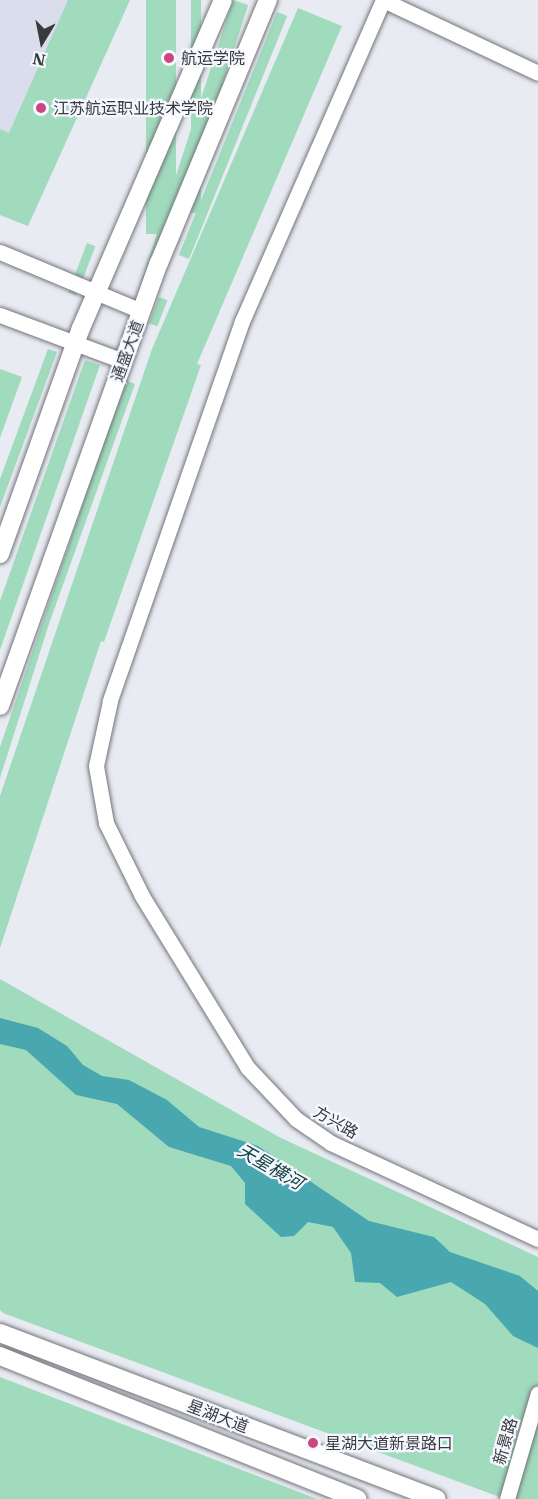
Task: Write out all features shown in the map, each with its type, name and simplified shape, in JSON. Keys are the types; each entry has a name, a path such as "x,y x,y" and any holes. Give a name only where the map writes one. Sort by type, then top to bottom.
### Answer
{"main road":[{"path":"0,554 75,343 223,0"},
{"name":"通盛大道","path":"0,706 141,310 268,0"},
{"name":"星湖大道","path":"0,1333 436,1499"},
{"name":"星湖大道","path":"0,1356 357,1499"}],"street":[{"path":"383,0 538,73"},
{"name":"方兴路","path":"383,0 242,321 110,701 96,766 106,823 142,896 247,1067 296,1119 331,1143 538,1239"},
{"path":"0,252 141,310"},
{"path":"0,315 123,361"},
{"name":"新景路","path":"507,1499 538,1393"}],"shaded area":[{"name":"江苏航运职业技术学院","path":"0,0 130,0 28,226 0,215"}],"green space":[{"name":"江苏航运职业技术学院","path":"68,0 130,0 28,226 0,215 0,129 9,133"},
{"path":"146,0 176,0 176,234 146,234"},
{"path":"191,0 201,0 201,213 191,213"},
{"path":"233,0 248,5 146,320 131,315"},
{"path":"298,8 342,26 197,364 201,365 104,642 101,641 0,948 0,796 152,349"},
{"path":"277,12 287,16 189,259 179,255"},
{"path":"87,243 95,246 76,296 68,292"},
{"path":"159,297 167,300 157,326 149,323"},
{"path":"48,349 57,352 0,507 0,479"},
{"path":"85,360 100,365 0,650 0,601"},
{"path":"0,369 22,377 0,438"},
{"path":"125,380 135,384 49,624 0,778 0,747"},
{"path":"0,979 279,1137 538,1257 538,1499 505,1499 3,1313 0,1310"},
{"path":"0,1377 317,1499 0,1499"}],"water":[{"name":"天星横河","path":"0,1018 38,1028 67,1046 83,1065 102,1076 129,1080 167,1100 199,1127 258,1146 369,1221 434,1237 450,1252 520,1276 538,1291 538,1348 513,1336 485,1304 451,1282 397,1297 380,1283 355,1282 351,1253 333,1227 308,1222 294,1236 281,1237 245,1204 245,1183 231,1166 169,1147 117,1104 76,1095 26,1050 0,1044"}],"place":[{"name":"航运学院","path":"169,58"},
{"name":"江苏航运职业技术学院","path":"41,108"},
{"name":"星湖大道新景路口","path":"313,1443"}]}
